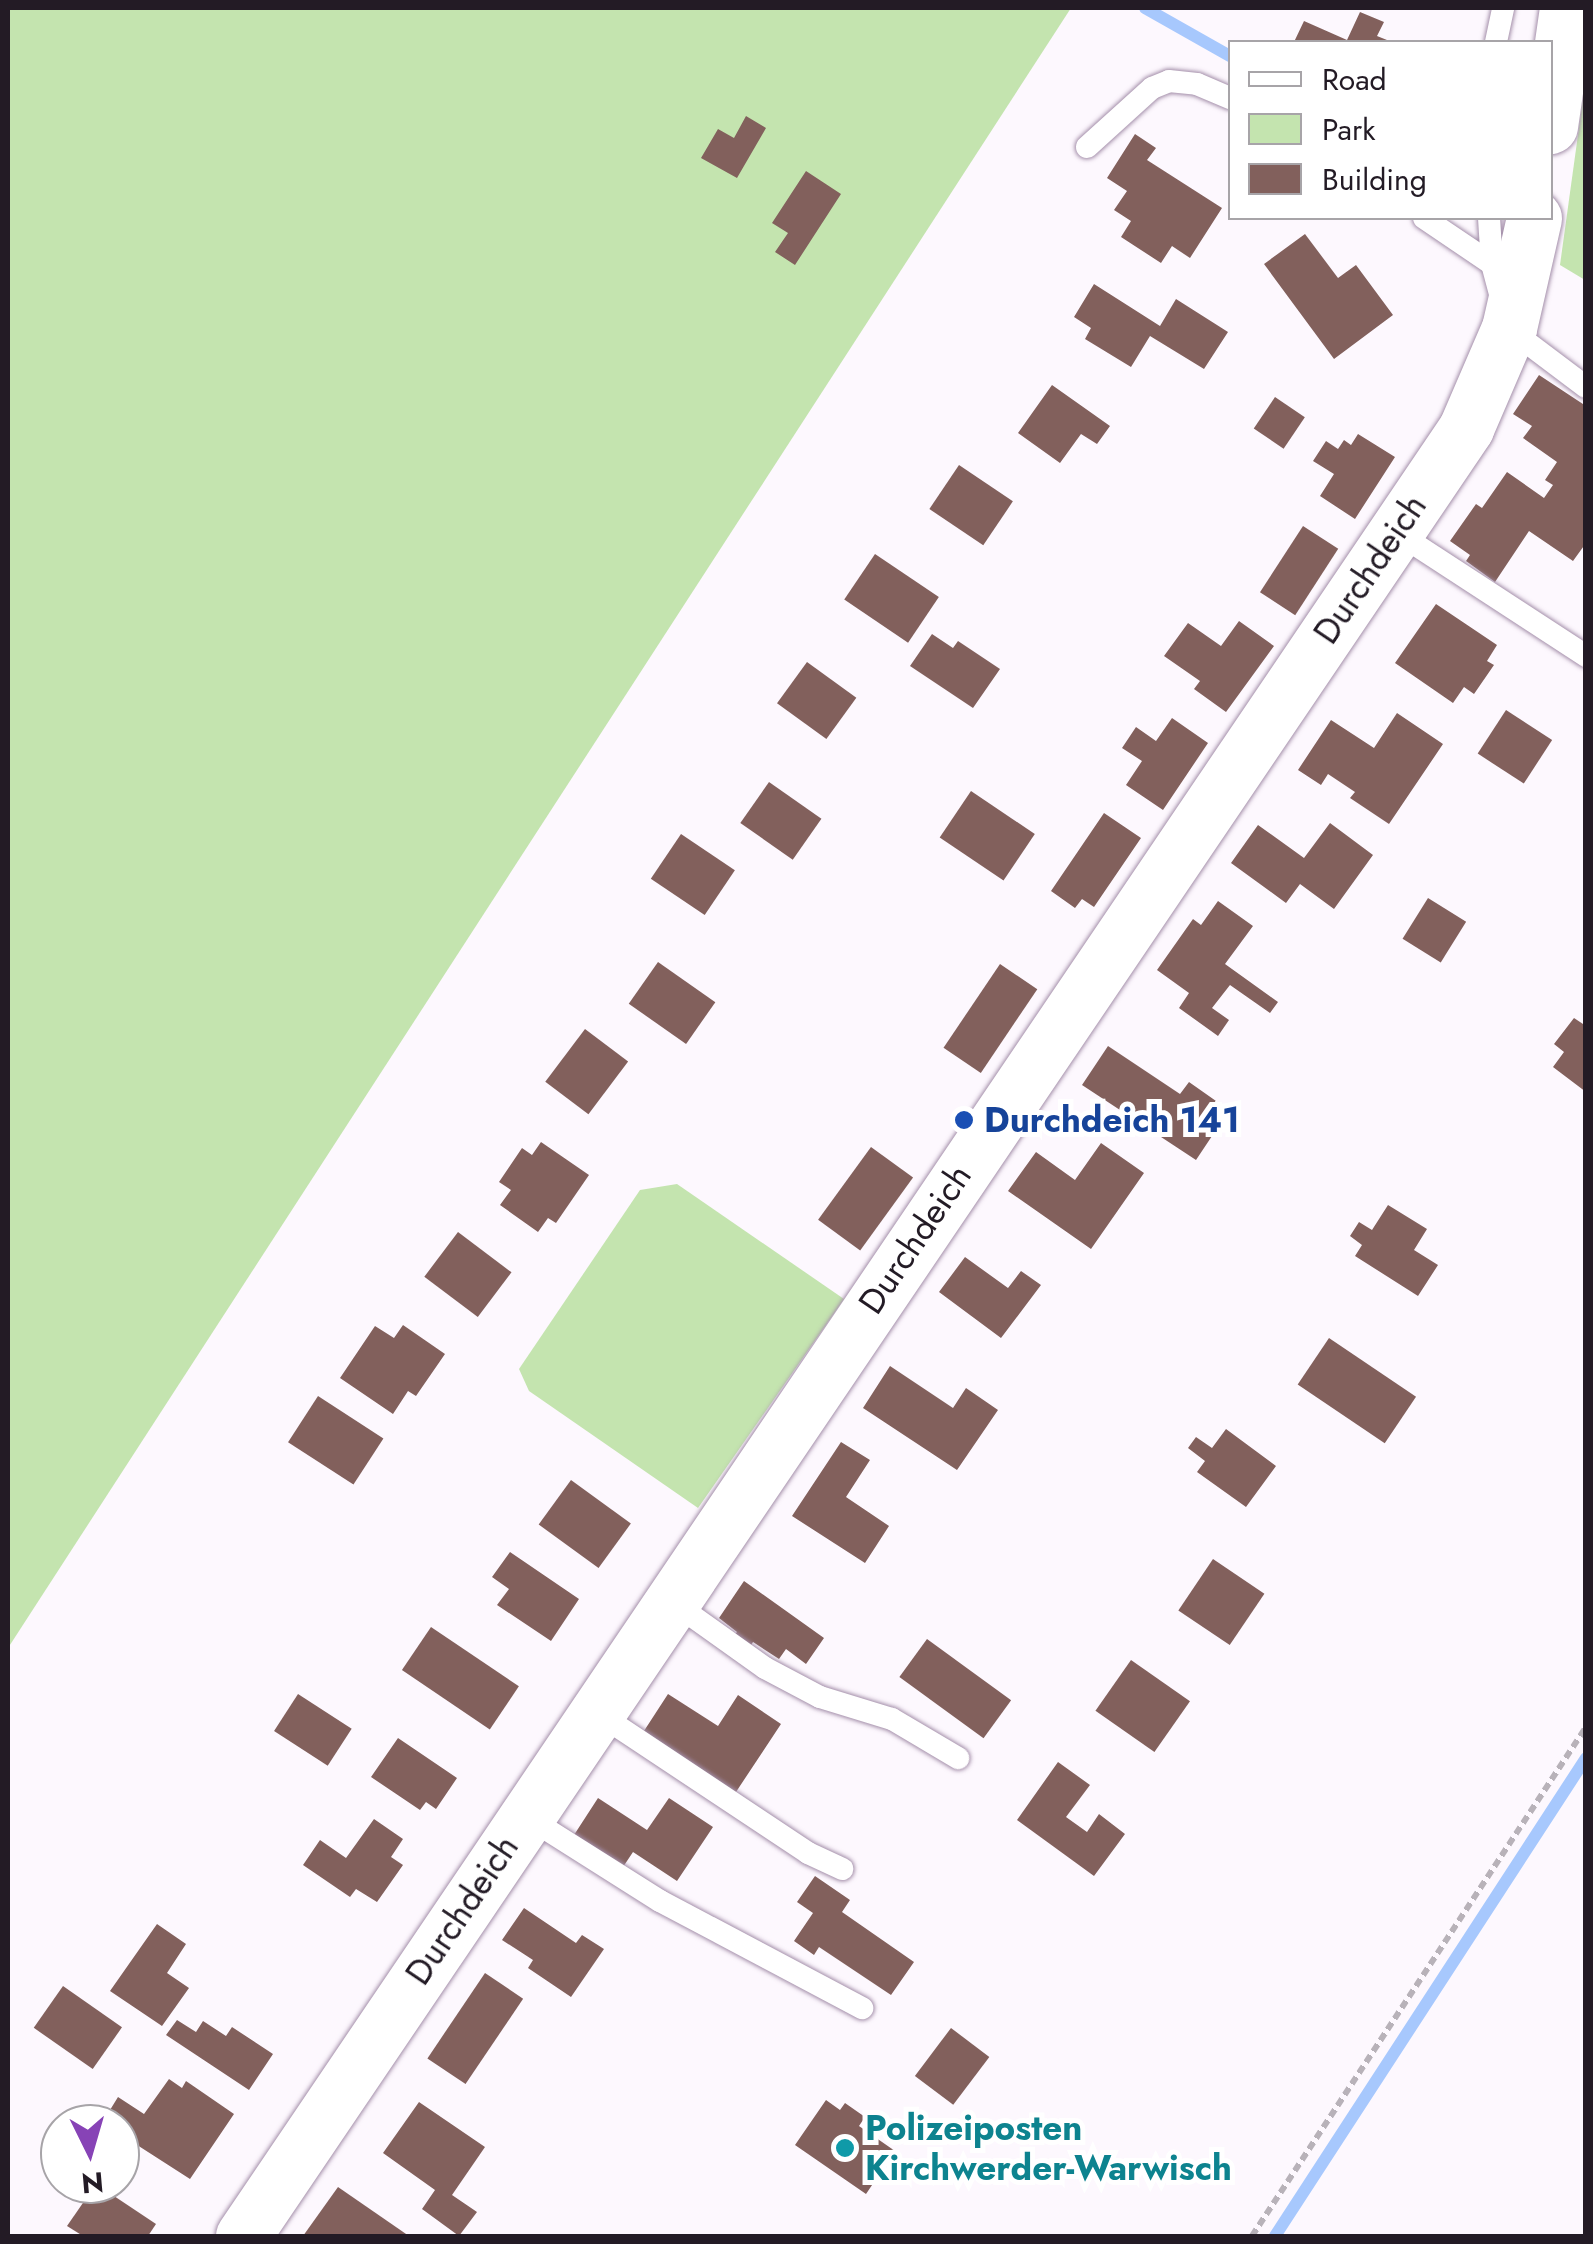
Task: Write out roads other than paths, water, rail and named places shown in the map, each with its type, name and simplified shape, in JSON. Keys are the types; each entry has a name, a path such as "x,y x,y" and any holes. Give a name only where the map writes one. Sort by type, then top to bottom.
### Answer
{"street":[{"path":"1553,105 1567,8"},
{"name":"Durchdeich","path":"243,2236 1466,428 1508,328 1534,220"}],"lane":[{"path":"1496,40 1503,8"},
{"path":"1088,147 1152,88 1169,81 1197,84 1228,97"},
{"path":"1427,220 1492,264"},
{"path":"1489,220 1492,264 1508,328 1586,387"},
{"path":"1396,532 1586,656"},
{"path":"671,1600 764,1668 820,1697 892,1718 958,1758"},
{"path":"596,1712 808,1853 842,1869"},
{"path":"526,1816 660,1901 862,2008"}],"waterway":[{"path":"1145,8 1228,55"},
{"path":"1275,2236 1586,1758"}],"place":[{"name":"Durchdeich 141","path":"964,1120"},
{"name":"Polizeiposten Kirchwerder-Warwisch","path":"845,2148"}]}
